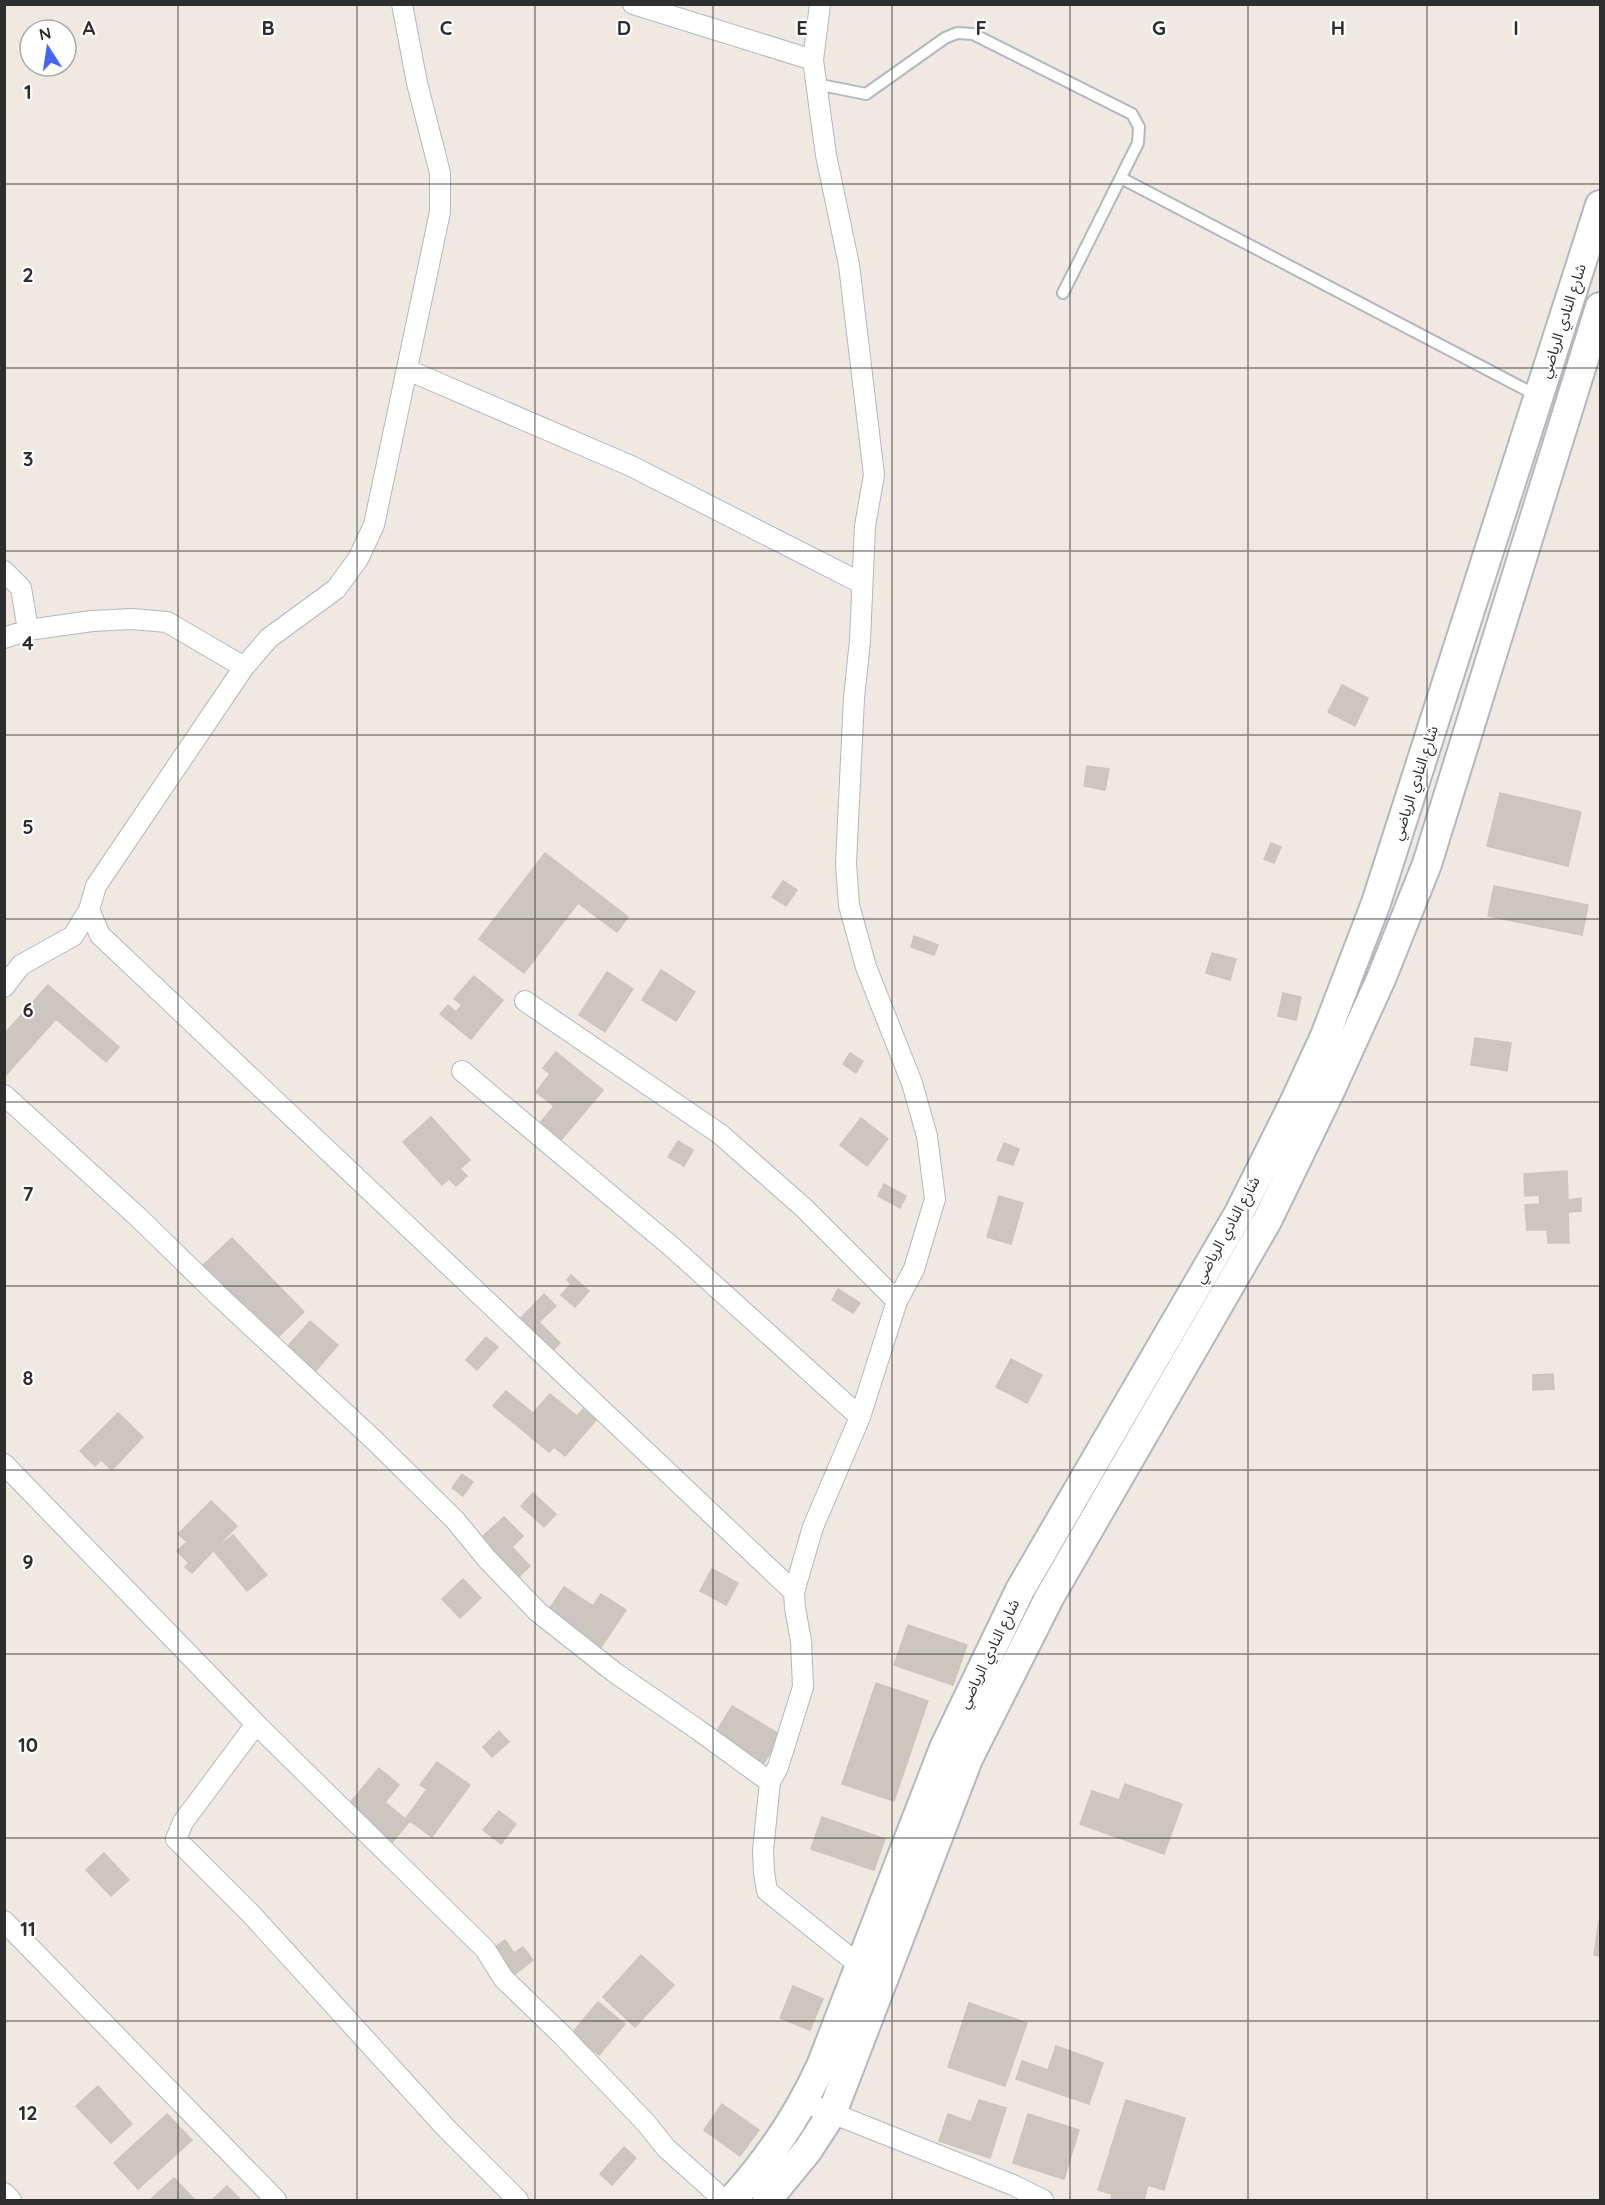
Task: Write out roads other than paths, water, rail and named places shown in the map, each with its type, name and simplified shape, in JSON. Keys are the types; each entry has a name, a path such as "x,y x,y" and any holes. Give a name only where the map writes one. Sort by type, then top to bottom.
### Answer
{"main road":[{"name":"شارع النادي الرياضي","path":"780,2195 832,2113 956,1753 1020,1590 1239,1213 1325,1036 1376,903 1600,205"},
{"name":"شارع النادي الرياضي","path":"732,2200 756,2174 781,2141 804,2102 821,2066 859,1965 956,1753 1049,1598 1267,1221 1339,1072 1385,969 1427,864 1600,307"},
{"path":"1537,404 1566,419"},
{"path":"1448,681 1482,688"},
{"path":"1049,1541 1073,1556"}],"street":[{"path":"4,987 21,965 73,936 89,910 96,886 244,667 269,638 336,589 358,559 374,525 440,212 440,174 417,83 402,4"},
{"path":"633,4 813,60"},
{"path":"820,4 813,60 826,155 849,265 874,476 865,526 860,640 854,698 846,863 849,905 866,967 915,1094 927,1136 934,1199 914,1269 897,1302 860,1417 813,1527 794,1592 801,1641 803,1687 778,1767 770,1782 763,1850 767,1891 859,1965"},
{"path":"408,370 631,466 861,583"},
{"path":"4,572 21,588 28,630"},
{"path":"4,638 28,630 92,621 132,619 167,622 244,667"},
{"path":"89,910 100,935 794,1592"},
{"path":"525,1001 720,1134 804,1208 897,1302"},
{"path":"462,1071 672,1247 860,1417"},
{"path":"4,1095 139,1218 383,1449 455,1520 487,1559 538,1612 614,1672 698,1729 770,1782"},
{"path":"4,1464 256,1724 484,1949 503,1977 564,2036 666,2148 724,2200"},
{"path":"256,1724 183,1822 176,1839 251,1914 446,2128 518,2200"},
{"path":"4,1921 276,2200"},
{"path":"804,2102 1013,2185 1043,2200"},
{"path":"4,2193 11,2200"}],"lane":[{"path":"816,84 866,94 945,38 957,33 973,34 1132,114 1139,127 1138,143 1063,292"},
{"path":"1121,178 1537,404"}]}
